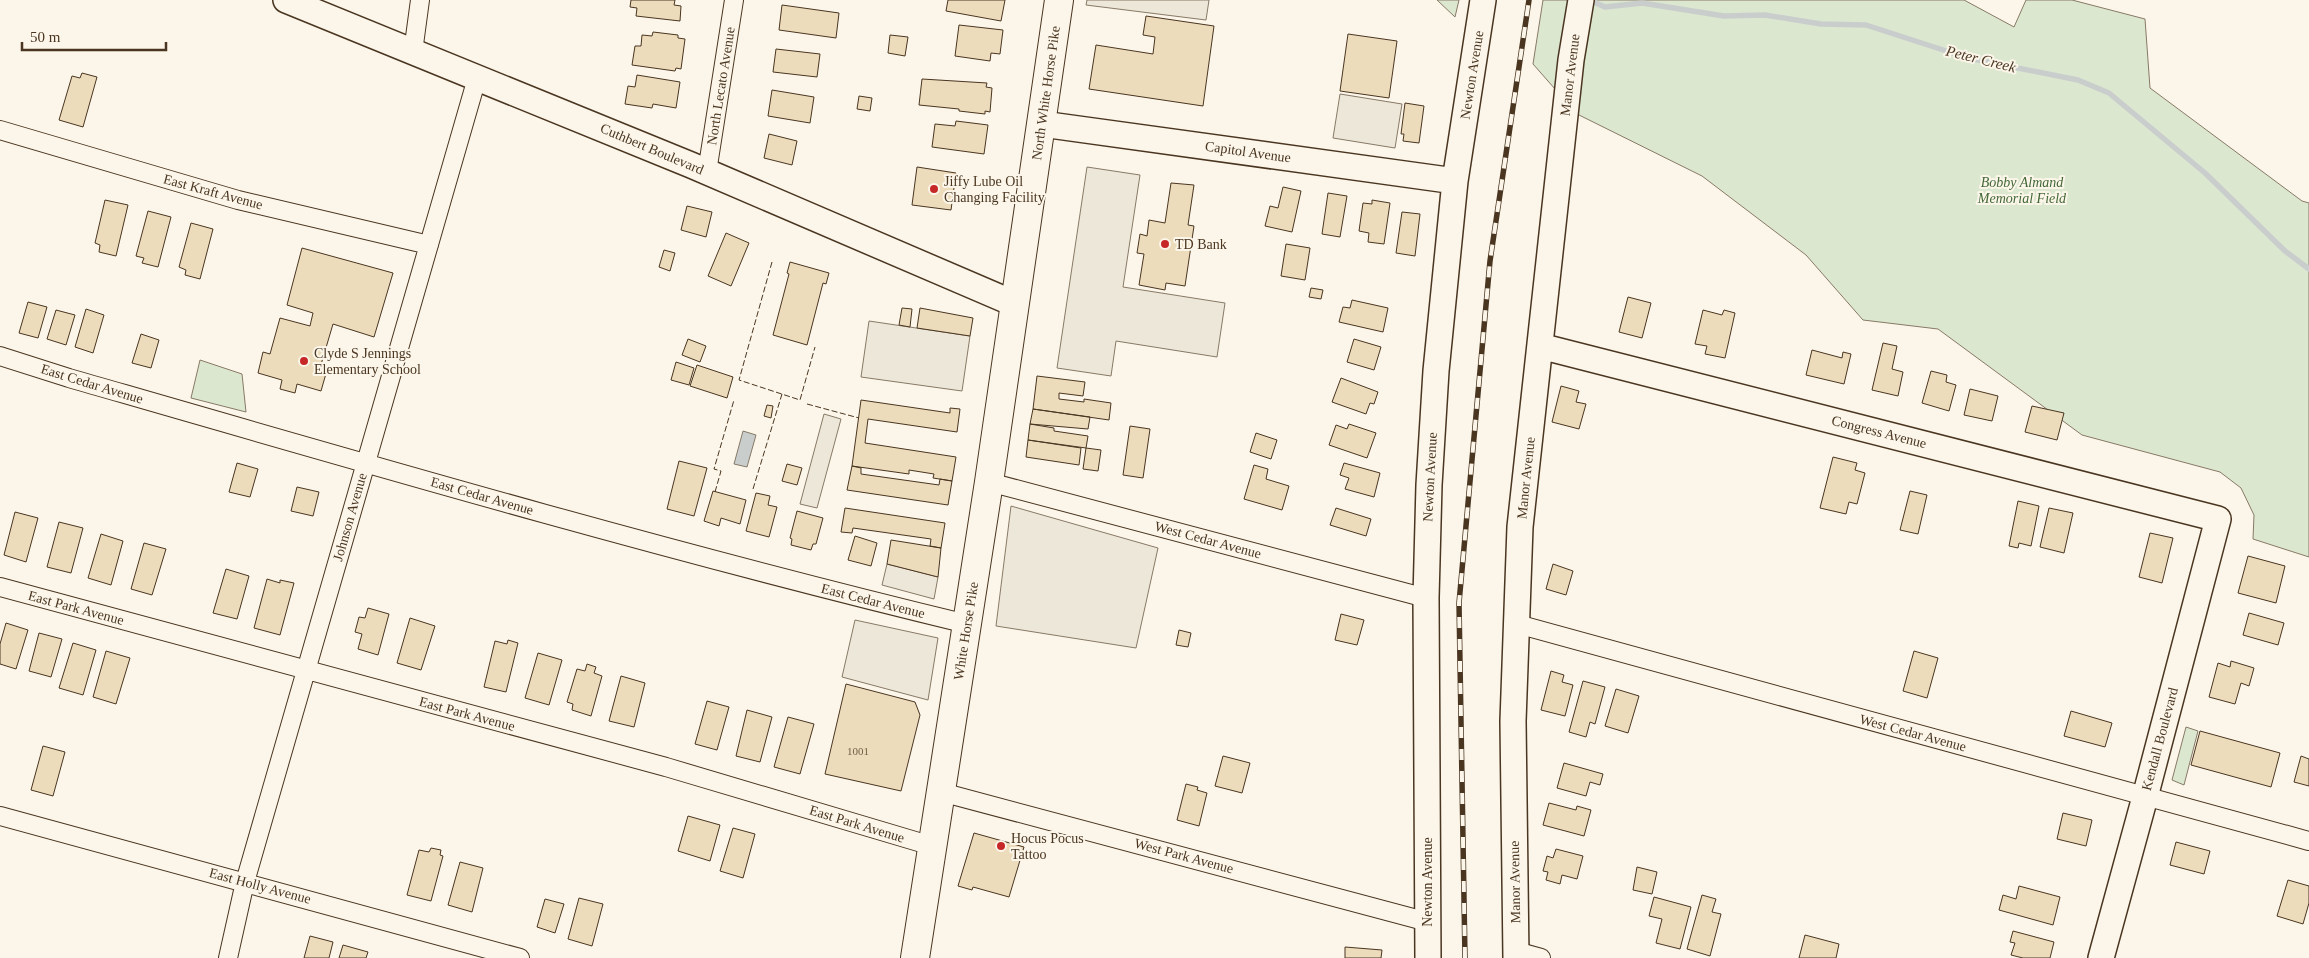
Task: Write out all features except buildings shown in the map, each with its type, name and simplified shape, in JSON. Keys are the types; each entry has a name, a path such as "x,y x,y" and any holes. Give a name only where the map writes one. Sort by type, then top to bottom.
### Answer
{"highway":[{"name":"North White Horse Pike","path":"1015,304 1059,0"},
{"name":"White Horse Pike","path":"915,958 1015,304"}],"street":[{"name":"Cuthbert Boulevard","path":"286,0 707,172 1015,304"},
{"path":"413,52 420,0"},
{"name":"North Lecato Avenue","path":"707,172 734,0"},
{"name":"Manor Avenue","path":"1516,955 1513,721 1520,527 1571,60 1581,0"},
{"name":"Newton Avenue","path":"1428,958 1426,598 1429,485 1436,371 1455,181 1482,3"},
{"name":"Johnson Avenue","path":"228,958 245,882 477,78"},
{"name":"Capitol Avenue","path":"1042,124 1455,181"},
{"name":"East Kraft Avenue","path":"0,130 238,200 429,245"},
{"name":"Congress Avenue","path":"1540,346 2218,519"},
{"name":"East Cedar Avenue","path":"0,356 69,378 366,463 816,588 967,624"},
{"name":"West Cedar Avenue","path":"989,482 1426,598"},
{"name":"Kendall Boulevard","path":"2101,958 2218,519"},
{"name":"East Park Avenue","path":"0,587 666,767 932,846"},
{"name":"West Cedar Avenue","path":"1517,624 2309,842"},
{"name":"West Park Avenue","path":"941,792 1428,922"},
{"name":"East Holly Avenue","path":"0,816 520,958"},
{"path":"1516,955 1541,958"}],"green space":[{"path":"1437,0 1459,0 1455,17"},
{"name":"Bobby Almand Memorial Field","path":"1543,0 1964,0 2014,27 2026,0 2072,0 2145,19 2150,88 2302,201 2309,203 2309,557 2253,539 2254,515 2241,488 2220,472 2082,435 1938,329 1863,320 1806,255 1702,176 1577,114 1533,64"},
{"path":"200,360 242,374 246,412 191,398"},
{"path":"2186,727 2198,731 2184,785 2172,780"}],"shaded area":[{"path":"1087,0 1209,0 1206,20 1086,5"},
{"path":"1340,94 1402,104 1395,148 1333,138"},
{"path":"1087,167 1140,175 1123,287 1225,303 1217,357 1116,341 1111,376 1057,368"},
{"path":"869,321 970,336 962,391 861,377"},
{"path":"824,414 841,419 817,508 800,504"},
{"path":"743,431 756,435 747,467 734,464"},
{"path":"1011,506 1158,548 1136,648 996,626"},
{"path":"887,564 938,577 934,599 882,585"},
{"path":"855,620 938,638 928,700 842,677"}],"waterway":[{"name":"Peter Creek","path":"1589,0 1605,7 1642,3 1724,16 1765,15 1821,24 1866,25 1968,58 2078,80 2109,93 2205,173 2285,251 2309,269"}],"railway":[{"path":"1465,958 1459,603 1490,261 1529,0"}],"fence":[{"path":"772,262 739,380 800,400 815,347"},
{"path":"753,489 782,394"},
{"path":"715,492 721,471 714,469 734,400"},
{"path":"807,404 859,418"}],"place":[{"name":"Jiffy Lube Oil Changing Facility","path":"934,189"},
{"name":"TD Bank","path":"1165,244"},
{"name":"Clyde S Jennings Elementary School","path":"304,361"},
{"name":"Hocus Pocus Tattoo","path":"1001,846"}]}
